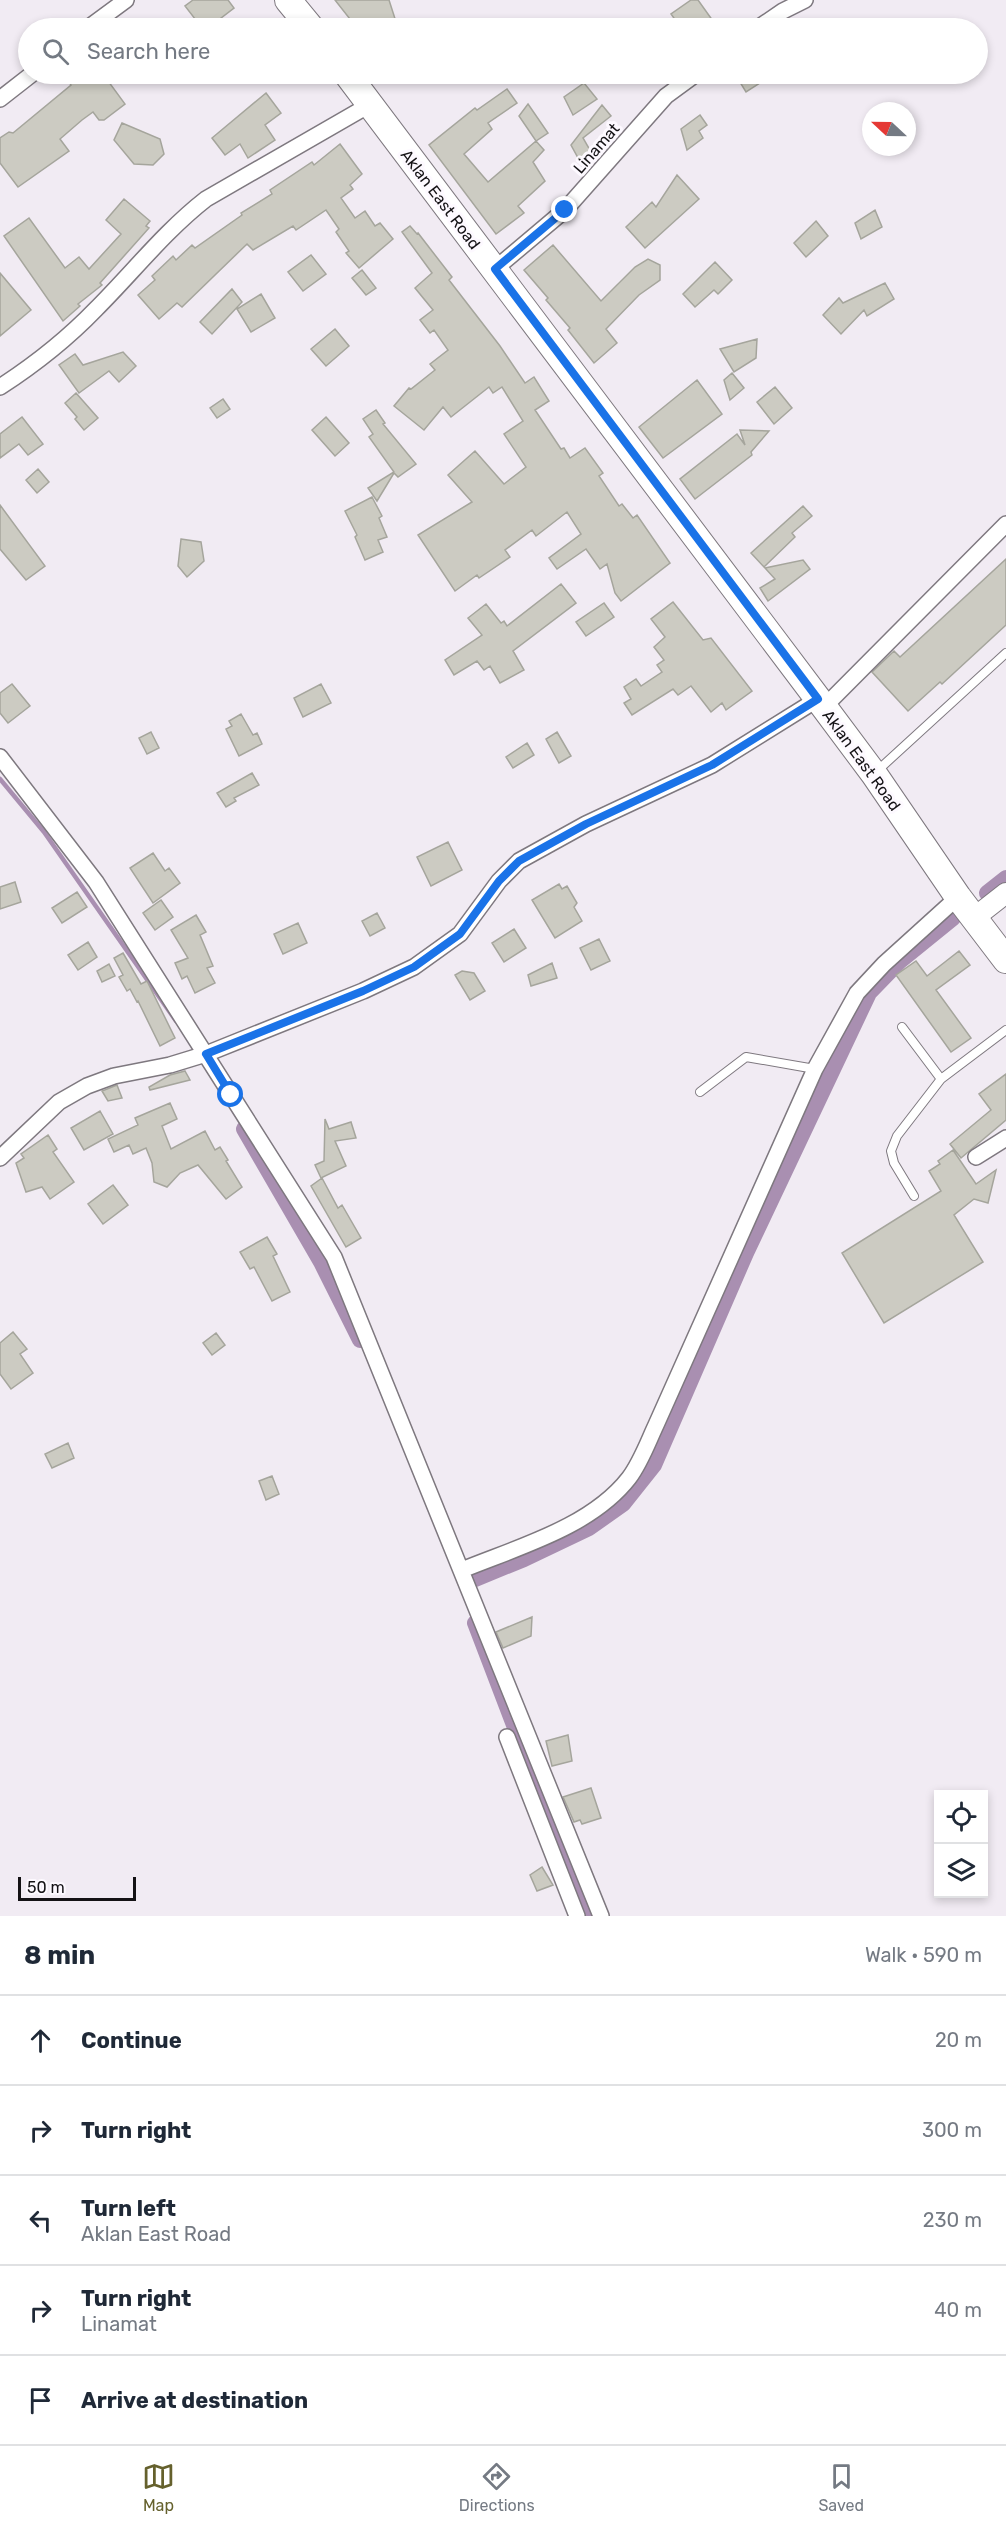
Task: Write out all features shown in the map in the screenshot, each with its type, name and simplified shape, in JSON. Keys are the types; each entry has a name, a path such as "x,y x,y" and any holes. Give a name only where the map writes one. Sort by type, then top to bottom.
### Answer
{"main road":[{"path":"288,0 303,18"},
{"name":"Aklan East Road","path":"354,84 874,774 958,897 1006,960"}],"street":[{"path":"102,18 126,0"},
{"path":"768,18 782,5 805,0"},
{"path":"0,99 19,84"},
{"name":"Linamat","path":"495,269 565,210 666,96 682,84"},
{"path":"0,387 26,370 95,311 183,217 206,199 371,104"},
{"path":"0,1158 59,1102 87,1086 114,1076 170,1065 206,1054 363,991 414,967 460,934 499,881 519,861 586,824 712,765 821,703 1006,524"},
{"path":"0,757 96,882 334,1257 601,1916"},
{"path":"974,918 1006,893"},
{"path":"462,1570 582,1519 606,1504 630,1477 652,1433 814,1069 857,993 867,980 958,897"},
{"path":"976,1157 1006,1138"},
{"path":"507,1737 577,1916"}],"lane":[{"path":"874,774 1006,653"},
{"path":"902,1027 941,1079"},
{"path":"914,1196 894,1163 891,1151 897,1136 941,1079 1006,1030"},
{"path":"700,1092 746,1057 814,1069"}],"building":[{"path":"193,0 228,0 234,8 221,18 194,18 185,6"},
{"path":"335,0 389,0 395,18 349,18"},
{"path":"691,0 698,0 711,18 674,18 671,14"},
{"path":"110,84 125,104 104,120 99,120 93,112 82,120 60,139 69,151 18,187 0,163 0,138 9,132 13,133 71,85"},
{"path":"585,84 597,99 573,115 564,97"},
{"path":"741,84 758,84 746,92"},
{"path":"507,89 517,103 488,123 492,129 464,154 488,182 536,141 544,150 533,162 545,181 518,206 524,213 496,234 429,145 475,108 477,110"},
{"path":"266,93 281,113 265,125 275,140 248,158 240,144 225,155 212,138"},
{"path":"528,104 548,133 536,141 519,116"},
{"path":"602,105 611,116 583,138 594,157 583,167 571,145"},
{"path":"700,115 707,125 699,131 703,138 687,150 681,129"},
{"path":"122,123 160,139 164,154 153,165 134,164 114,140"},
{"path":"340,144 362,174 350,185 353,189 341,198 355,218 365,211 375,226 380,223 393,239 359,268 346,253 349,251 336,232 339,229 326,210 296,230 293,226 253,250 247,244 182,307 177,303 159,319 138,295 155,280 152,276 173,256 176,260 192,245 195,248 242,215 241,213 272,194 270,190 312,162 314,165"},
{"path":"677,175 699,199 645,248 626,227 652,202 656,207"},
{"path":"124,199 150,221 146,226 149,228 100,283 102,285 78,304 80,306 63,321 4,236 29,218 65,268 79,257 89,269 121,234 106,220"},
{"path":"875,210 882,227 861,239 855,223"},
{"path":"816,221 828,236 806,257 794,243"},
{"path":"410,226 452,277 449,280 500,346 525,383 534,377 549,401 535,410 561,449 564,448 570,458 585,448 603,473 599,476 619,506 622,504 633,518 637,515 670,563 621,601 615,593 607,564 600,569 586,549 557,569 549,558 581,534 567,512 536,536 532,530 505,550 510,557 479,578 477,575 455,591 418,535 472,502 448,475 475,451 504,484 526,467 504,434 523,421 502,387 493,393 489,387 451,417 443,407 424,430 394,406 409,388 411,389 435,370 430,364 448,350 434,330 430,333 420,320 433,310 415,288 432,273 402,232"},
{"path":"553,245 601,301 635,267 648,259 660,265 660,280 639,295 606,329 617,343 594,363 568,330 570,328 546,300 548,298 524,270"},
{"path":"311,255 326,274 303,291 288,272"},
{"path":"715,262 732,280 718,294 714,290 695,307 683,294"},
{"path":"362,270 376,288 366,295 352,278"},
{"path":"0,273 31,310 0,336"},
{"path":"885,283 894,299 867,316 864,310 841,334 823,315 839,298 843,303"},
{"path":"232,289 242,302 212,334 200,322"},
{"path":"261,294 275,318 251,332 237,309"},
{"path":"335,329 349,346 326,366 311,349"},
{"path":"757,339 756,358 734,372 720,349"},
{"path":"123,352 136,366 119,382 109,371 79,393 59,365 75,354 83,365"},
{"path":"732,373 744,388 730,400 724,380"},
{"path":"697,380 722,414 663,458 639,427"},
{"path":"775,387 792,408 774,424 757,402"},
{"path":"76,393 98,418 84,430 65,403"},
{"path":"223,399 230,409 217,418 210,408"},
{"path":"376,410 385,423 383,424 416,464 398,477 394,473 377,501 368,488 394,472 369,437 373,434 363,419"},
{"path":"22,417 43,444 28,455 19,444 0,458 0,434"},
{"path":"326,417 349,443 335,456 312,430"},
{"path":"740,430 769,431 751,452 752,455 695,499 680,479 737,434 745,445"},
{"path":"38,469 49,482 37,493 26,480"},
{"path":"372,497 382,516 379,518 387,537 378,540 383,552 365,560 355,537 357,535 345,511"},
{"path":"0,505 45,566 26,580 0,549"},
{"path":"803,506 812,516 792,533 795,537 764,567 751,553"},
{"path":"181,539 201,542 204,561 187,577 178,566"},
{"path":"1006,559 1006,625 942,684 940,682 908,711 872,672 894,651 900,657"},
{"path":"803,560 810,569 768,601 760,588 775,579 765,568"},
{"path":"561,584 576,603 513,651 524,670 500,683 490,666 484,670 477,661 454,675 445,660 482,635 468,618 486,604 501,623 504,621 507,626"},
{"path":"673,602 703,640 711,638 752,691 726,710 722,703 711,712 691,686 678,695 673,689 632,715 624,703 631,699 624,687 636,679 641,686 662,672 657,665 664,660 654,647 665,637 651,619"},
{"path":"604,603 614,617 586,636 576,622"},
{"path":"12,684 30,706 8,723 0,713 0,693"},
{"path":"321,684 331,703 303,717 294,698"},
{"path":"241,714 253,735 257,733 262,744 239,756 226,729 232,726 229,721"},
{"path":"151,732 159,748 147,754 139,738"},
{"path":"557,732 571,756 559,763 546,739"},
{"path":"527,743 534,755 513,768 506,757"},
{"path":"252,773 259,785 234,798 236,801 226,807 217,793"},
{"path":"448,842 462,870 431,886 417,857"},
{"path":"153,853 165,871 169,868 180,883 153,903 130,868"},
{"path":"15,882 21,902 0,909 0,887"},
{"path":"559,884 562,889 567,886 577,903 574,907 582,921 555,938 532,900"},
{"path":"77,892 87,907 62,923 52,908"},
{"path":"161,900 173,917 155,930 143,913"},
{"path":"377,913 385,928 370,936 362,921"},
{"path":"196,915 206,932 200,935 213,966 207,968 215,983 195,993 187,976 182,979 175,963 188,958 171,930"},
{"path":"298,923 307,943 283,954 274,934"},
{"path":"514,929 526,948 504,962 492,943"},
{"path":"599,939 610,961 591,970 580,948"},
{"path":"88,942 97,957 78,970 68,955"},
{"path":"959,951 970,965 936,990 971,1038 951,1052 896,975 916,961 927,976"},
{"path":"123,953 141,984 147,981 175,1038 160,1046 138,1001 130,989 127,991 119,977 123,975 114,958"},
{"path":"552,963 557,978 531,986 528,975"},
{"path":"109,964 115,976 102,982 97,971"},
{"path":"462,971 474,973 485,991 470,1000 455,975"},
{"path":"185,1071 190,1080 150,1090 149,1087 170,1075"},
{"path":"1006,1074 1006,1120 961,1158 950,1144 991,1110 979,1094"},
{"path":"117,1085 122,1098 108,1101 102,1091"},
{"path":"170,1103 177,1119 162,1126 171,1149 205,1131 215,1150 220,1147 242,1187 226,1199 198,1165 180,1173 167,1187 154,1182 152,1163 146,1148 133,1154 129,1145 114,1152 108,1139 138,1125 135,1118"},
{"path":"100,1111 113,1134 84,1150 71,1128"},
{"path":"325,1119 329,1129 351,1122 356,1138 335,1141 346,1166 321,1178 315,1165 324,1161"},
{"path":"48,1135 57,1149 53,1152 74,1182 50,1199 42,1187 26,1192 16,1163 24,1158 21,1154"},
{"path":"953,1150 976,1184 996,1170 988,1203 974,1199 954,1215 983,1262 884,1323 842,1253 941,1191 929,1171 940,1164 938,1161"},
{"path":"322,1178 338,1208 342,1205 361,1238 346,1247 311,1186"},
{"path":"113,1185 128,1205 103,1224 88,1204"},
{"path":"267,1237 277,1254 273,1256 290,1292 272,1301 254,1267 250,1269 240,1252"},
{"path":"13,1332 27,1349 20,1354 33,1373 11,1389 0,1374 0,1343"},
{"path":"216,1333 225,1345 212,1355 203,1343"},
{"path":"68,1443 74,1458 52,1468 45,1454"},
{"path":"272,1476 279,1494 266,1500 259,1481"},
{"path":"532,1617 531,1636 503,1648 496,1632"},
{"path":"568,1735 572,1761 552,1766 546,1741"},
{"path":"591,1788 601,1818 582,1824 580,1820 574,1822 563,1797"},
{"path":"542,1867 553,1885 537,1891 530,1875"}],"waterway":[{"path":"0,779 44,832 176,1021"},
{"path":"987,893 1006,878"},
{"path":"475,1579 589,1528 623,1504 654,1465 746,1253 869,993 900,961 953,918"},
{"path":"244,1129 321,1262 360,1340"},
{"path":"475,1623 587,1916"}],"route":[{"path":"231,1095 206,1054 363,991 414,967 460,934 499,881 519,861 586,824 712,765 818,699 495,269 565,210"}]}
